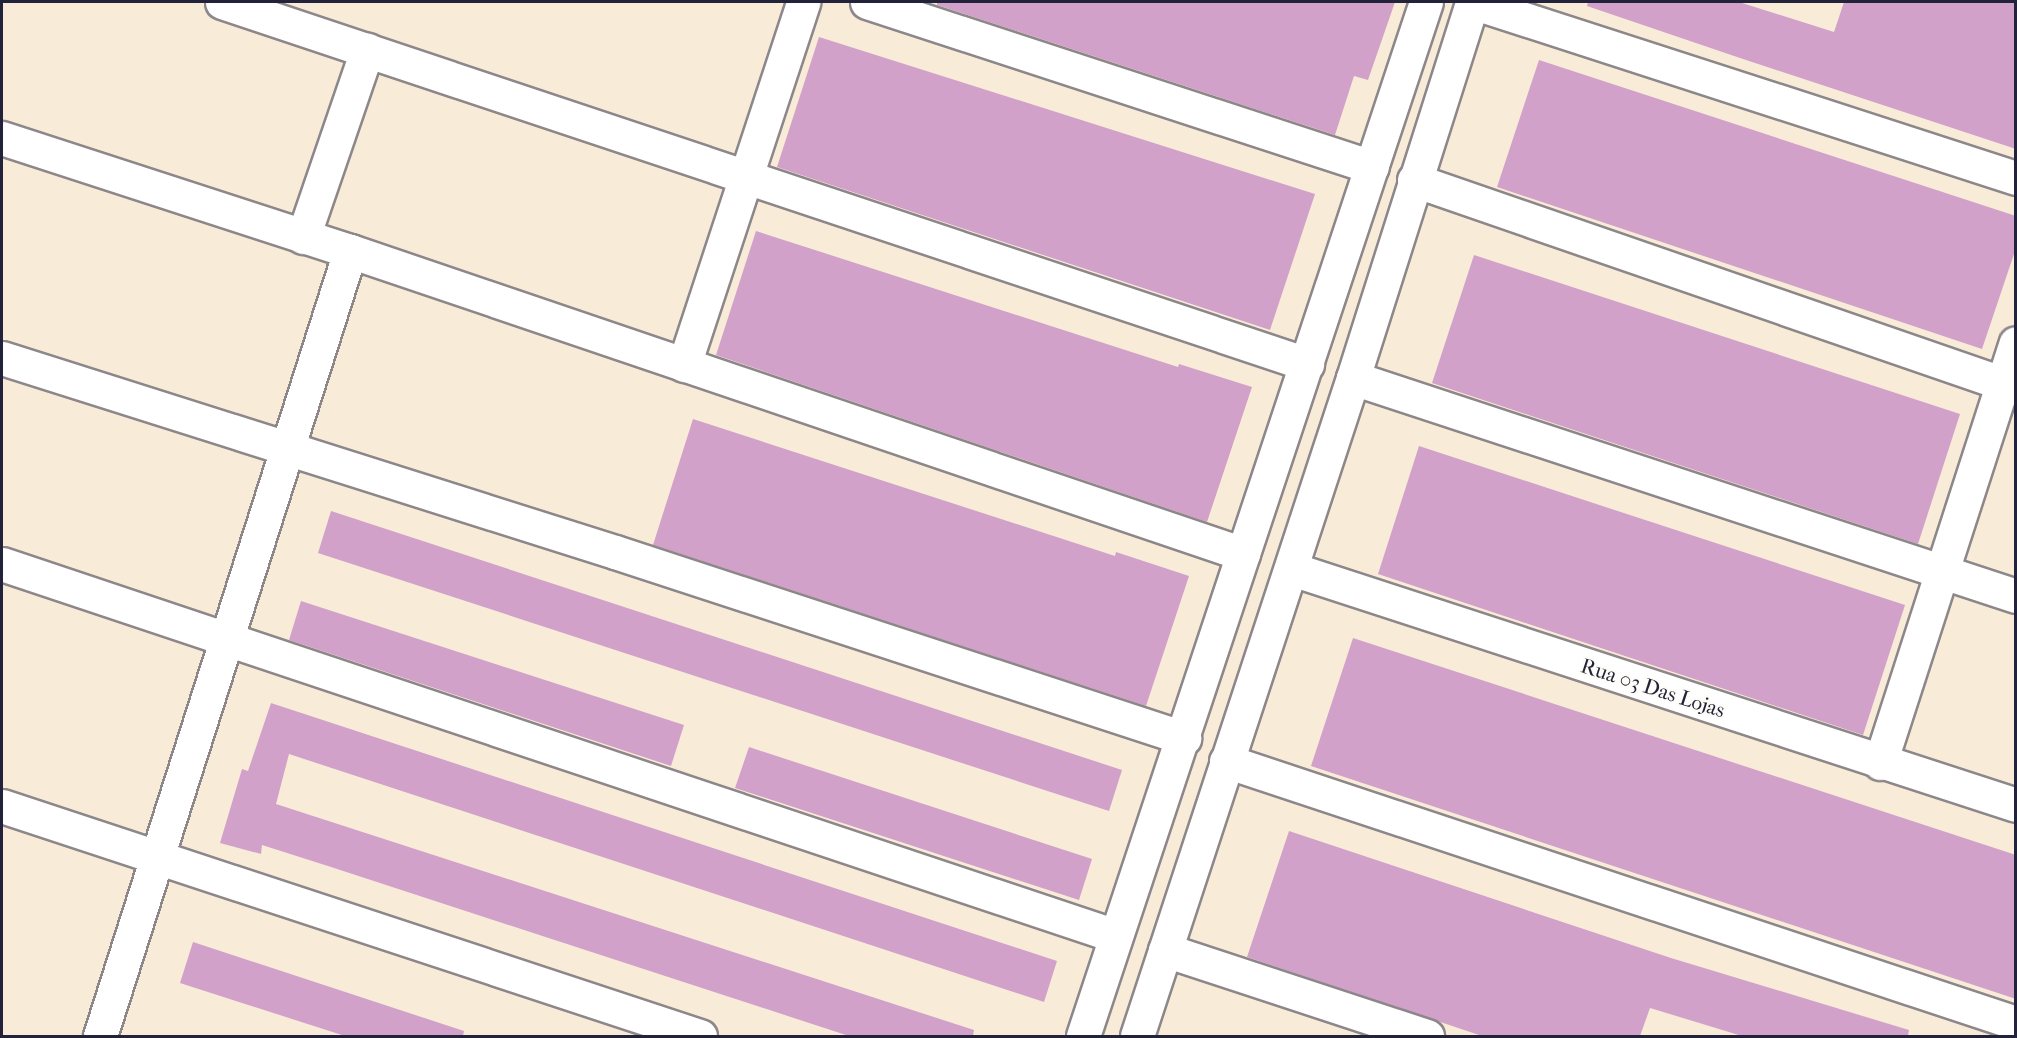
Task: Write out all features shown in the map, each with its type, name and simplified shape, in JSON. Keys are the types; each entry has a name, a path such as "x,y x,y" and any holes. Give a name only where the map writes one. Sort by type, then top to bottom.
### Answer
{"street":[{"path":"222,2 1307,364"},
{"path":"684,365 803,2"},
{"path":"867,2 1372,167"},
{"path":"1083,1036 1184,738 1426,2"},
{"path":"1137,1036 1226,761 1292,569 1472,2 2016,178"},
{"path":"303,237 367,50"},
{"path":"2,138 350,251 1243,554"},
{"path":"1414,180 2009,386"},
{"path":"100,1036 350,251"},
{"path":"1880,763 1942,572 2009,386 2016,342"},
{"path":"2,358 286,451 615,552 1184,738"},
{"path":"1353,378 2016,597"},
{"path":"2,564 1116,936"},
{"name":"Rua 03 Das Lojas","path":"1292,569 1880,763 2016,805"},
{"path":"1226,761 2016,1023"},
{"path":"2,806 700,1036"},
{"path":"1165,950 1427,1036"}],"building":[{"path":"937,2 1395,2 1368,80 1354,76 1335,135 937,5"},
{"path":"1588,2 1739,2 1834,32 1844,2 2016,2 2016,149 1587,6"},
{"path":"819,37 1315,194 1270,330 777,167"},
{"path":"1539,60 2016,216 2016,248 1982,349 1497,187"},
{"path":"756,231 1178,367 1179,364 1252,387 1207,522 716,355"},
{"path":"1474,255 1960,414 1918,544 1432,383"},
{"path":"693,419 1115,556 1116,552 1189,576 1146,706 653,545"},
{"path":"1419,446 1905,605 1863,735 1378,574"},
{"path":"331,511 1122,770 1109,811 318,553"},
{"path":"301,601 684,725 671,766 289,640"},
{"path":"1353,638 2016,855 2016,999 1311,766"},
{"path":"271,703 1057,961 1044,1002 289,754 276,804 974,1030 973,1036 849,1036 262,845 261,854 220,843 242,769 248,771"},
{"path":"749,747 1092,859 1079,900 735,788"},
{"path":"1289,831 1671,958 1909,1030 1908,1036 1742,1036 1650,1008 1640,1036 1482,1036 1247,957"},
{"path":"193,942 464,1031 463,1036 345,1036 180,983"}]}
